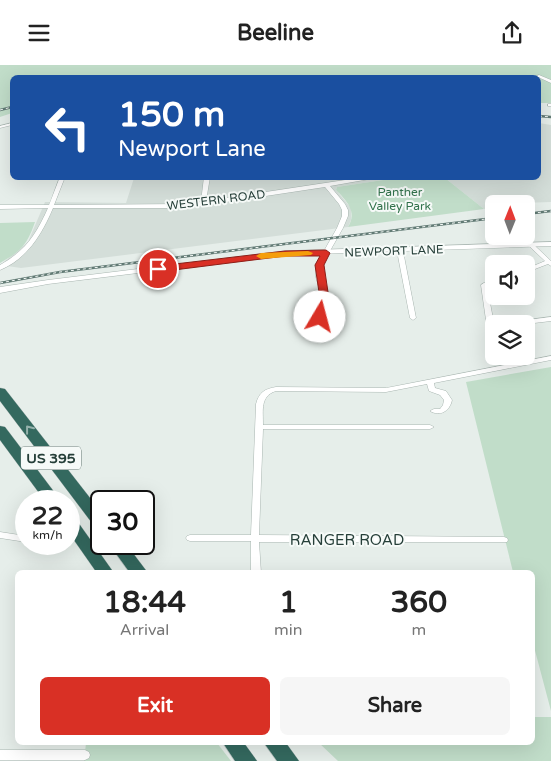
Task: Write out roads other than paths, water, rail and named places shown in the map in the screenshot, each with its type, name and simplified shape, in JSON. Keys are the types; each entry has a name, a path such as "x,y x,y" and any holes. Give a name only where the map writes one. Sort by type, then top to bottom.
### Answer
{"highway":[{"name":"US 395","path":"0,392 90,509"},
{"name":"US 395","path":"0,429 45,490"},
{"path":"80,537 104,570"},
{"path":"126,555 138,570"},
{"path":"235,745 247,761"},
{"path":"276,745 289,761"}],"street":[{"path":"0,268 18,258 30,247 53,205 62,180"},
{"path":"203,204 207,180"},
{"name":"WESTERN ROAD","path":"0,207 53,205 156,207 203,204 362,180"},
{"path":"310,318 320,317 318,308 324,299 319,272 322,257 346,215 343,203 327,186"},
{"path":"531,245 550,263"},
{"name":"NEWPORT LANE","path":"0,290 48,282 285,253 400,251 531,245"},
{"name":"NEWPORT LANE","path":"535,245 551,245"},
{"path":"400,251 413,318"},
{"path":"535,267 550,263"},
{"path":"535,321 551,319"},
{"path":"256,570 255,539 260,401 267,391 276,389 374,391 551,359"},
{"path":"430,382 432,389 443,393 448,400 442,411 434,411"},
{"path":"259,427 430,427"},
{"path":"0,535 15,537"},
{"name":"RANGER ROAD","path":"190,538 504,540"},
{"path":"0,755 85,755"}],"railway":[{"path":"0,110 10,108"},
{"path":"541,116 551,117"},
{"path":"535,213 551,211"},
{"path":"0,283 60,272 485,219"}],"park label":[{"name":"Panther Valley Park","path":"400,199"}]}
